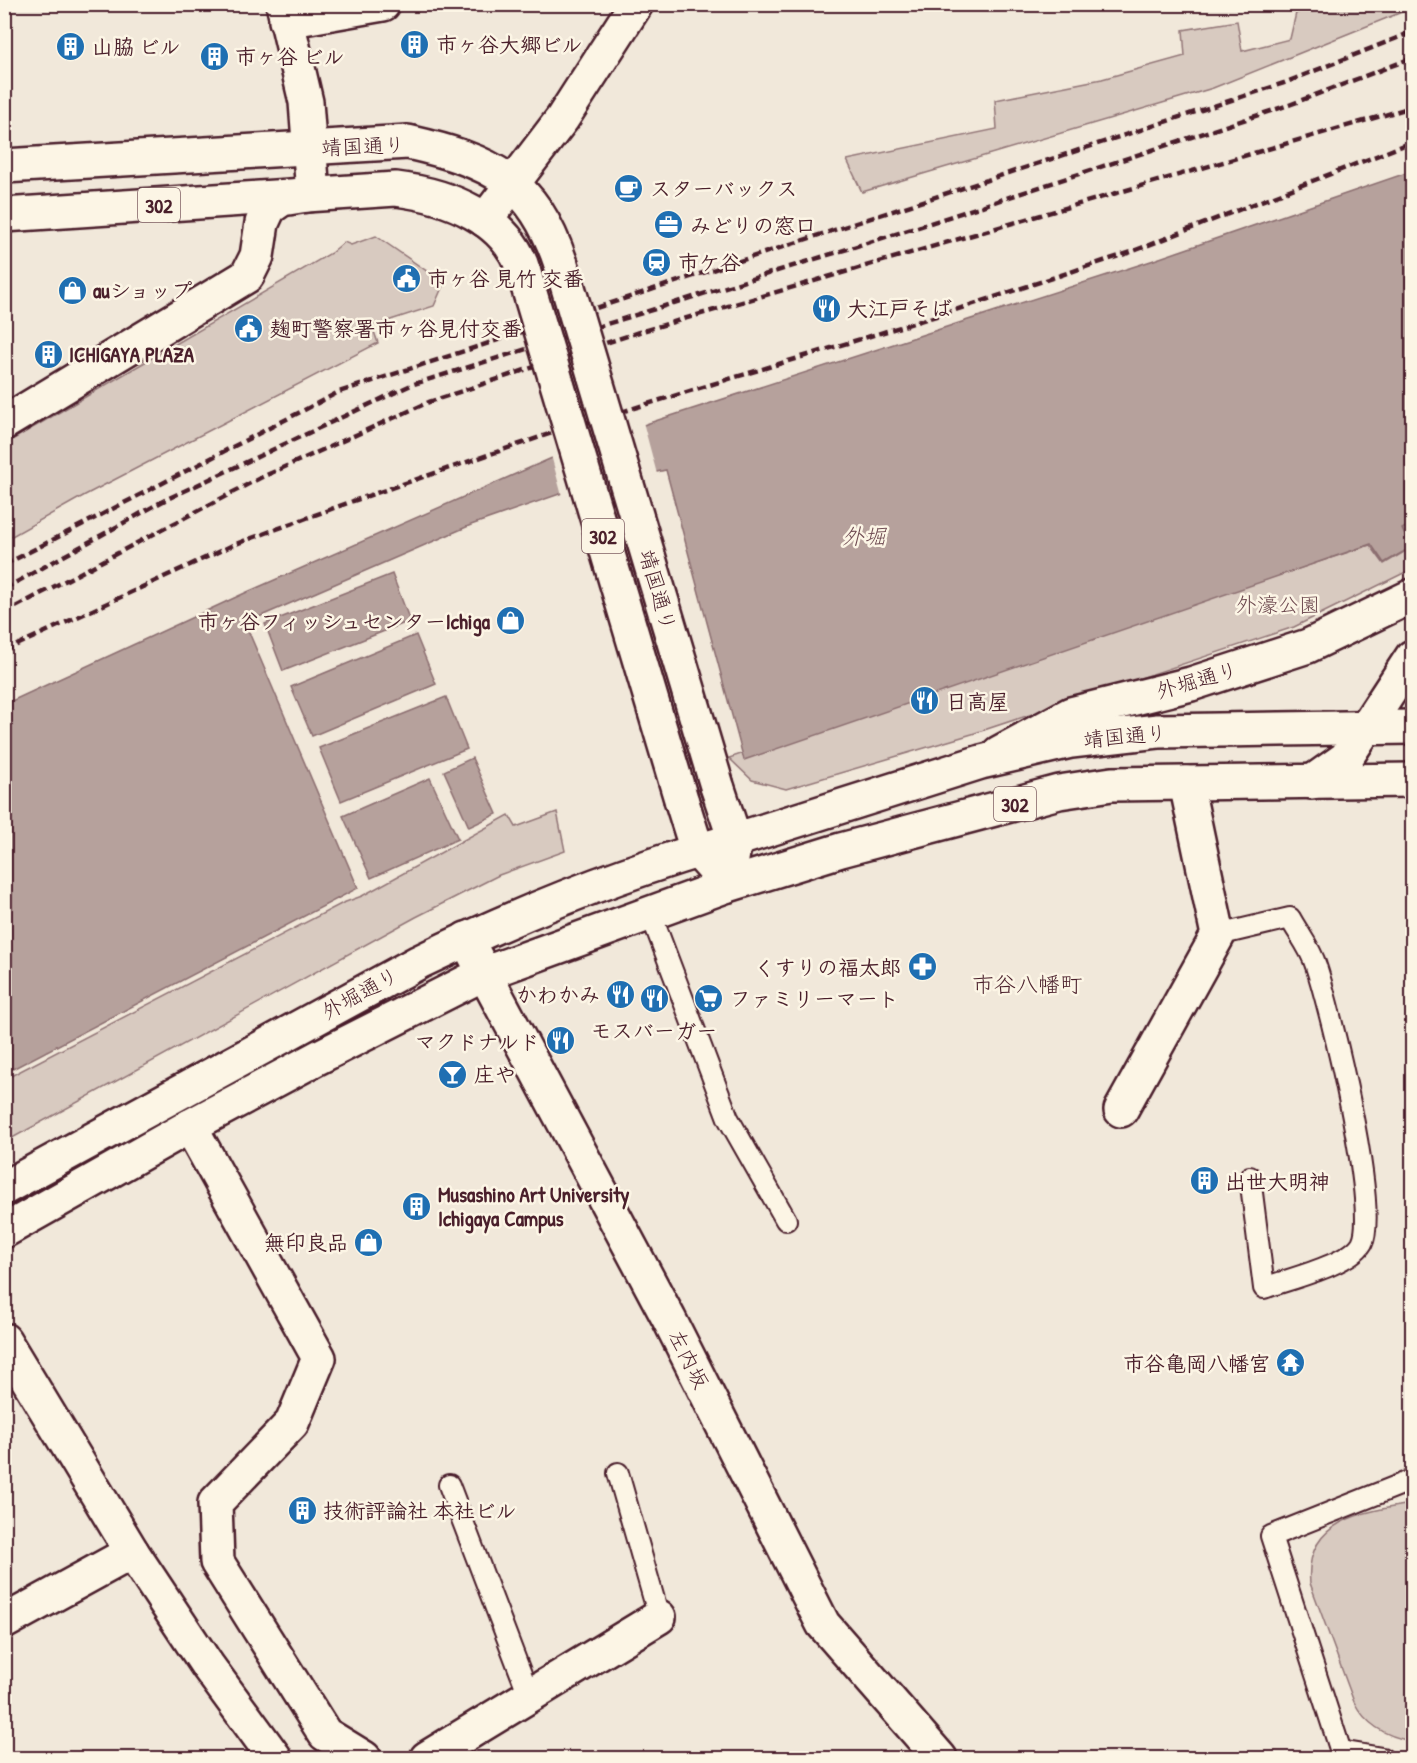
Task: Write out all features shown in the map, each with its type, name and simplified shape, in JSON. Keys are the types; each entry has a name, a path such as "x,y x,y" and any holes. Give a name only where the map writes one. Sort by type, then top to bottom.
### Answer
{"main road":[{"path":"4,423 247,276 257,256 262,223 269,208 282,199 313,194 306,102 284,13 383,4"},
{"path":"496,229 514,183 567,112 636,4"},
{"name":"靖国通り","path":"4,166 408,142 468,159 514,183 537,210 550,234 561,264 735,840 981,762 1071,741 1158,731 1413,727"},
{"name":"302","path":"4,216 396,189 447,200 496,229"},
{"name":"靖国通り","path":"496,229 517,252 524,273 697,850 728,885"},
{"name":"外堀通り","path":"981,762 1071,714 1191,684 1308,646 1413,596"},
{"path":"1312,782 1346,758 1369,728 1397,677 1413,657"},
{"name":"302","path":"735,840 728,885 841,850 1059,792 1112,784 1413,780"},
{"path":"1121,1110 1218,935 1186,783"},
{"name":"外堀通り","path":"4,1188 408,967 466,939 572,894 697,850 735,840"},
{"name":"外堀通り","path":"4,1231 316,1058 483,974 728,885"},
{"name":"左内坂","path":"466,939 669,1319 823,1624 940,1758"},
{"path":"190,1126 319,1358 292,1423 215,1503 217,1562 325,1734 364,1758"},
{"path":"4,1340 132,1552 207,1665 275,1758"},
{"path":"4,1622 132,1552"},
{"path":"427,1758 659,1617"}],"lane":[{"path":"650,912 728,1118 786,1220"},
{"path":"1218,935 1290,918 1316,963 1362,1156 1366,1225 1362,1243 1347,1257 1264,1288 1250,1177"},
{"path":"618,1473 659,1617"},
{"path":"1382,1758 1341,1755 1271,1536 1413,1480"},
{"path":"449,1485 529,1695"}],"green space":[{"path":"1343,4 1412,5 1412,8 1213,88 862,192 847,160 997,129 995,100 1102,79 1185,56 1183,30 1237,21 1242,51 1290,39 1296,13"},
{"path":"376,236 444,283 434,306 372,326 378,343 85,495 5,540 5,444 331,253 344,242 351,245"},
{"name":"外濠公園","path":"1412,524 1412,569 1294,627 972,734 786,789 752,780 729,758 1370,545 1384,564 1411,548 1403,529"},
{"path":"557,812 565,851 499,875 416,917 5,1142 5,1079 343,903 362,896 509,815 516,827"},
{"path":"1412,1504 1412,1741 1378,1729 1359,1710 1310,1583 1311,1562 1317,1545 1327,1532 1357,1515"}],"water":[{"name":"外堀","path":"1412,171 1412,523 1402,529 1410,548 1384,563 1371,544 744,760 666,470 568,491 471,525 245,623 358,888 5,1073 5,704 245,593 552,458 649,423 1151,261"},
{"path":"392,574 410,621 283,671 265,624"},
{"path":"416,635 436,684 312,736 291,687"},
{"path":"446,697 467,749 341,801 319,748"},
{"path":"472,758 497,814 469,827 444,771"},
{"path":"430,778 458,839 371,878 343,816"}],"pier":[{"path":"643,422 657,474 562,496 551,455"}],"railway":[{"path":"4,565 339,392 1284,83 1412,32"},
{"path":"4,589 165,500 411,385 918,227 1289,105 1412,58"},
{"path":"4,613 260,478 429,402 639,332 1412,107"},
{"path":"4,651 233,545 353,501 552,433 946,313 1131,252 1412,142"}],"place":[{"name":"市ヶ谷大郷ビル","path":"415,44"},
{"name":"山脇 ビル","path":"71,46"},
{"name":"市ヶ谷 ビル","path":"214,56"},
{"name":"スターバックス","path":"629,188"},
{"name":"みどりの窓口","path":"669,225"},
{"name":"市ケ谷","path":"657,262"},
{"name":"市ヶ谷 見竹 交番","path":"406,278"},
{"name":"auショップ","path":"72,290"},
{"name":"大江戸そば","path":"826,308"},
{"name":"麹町警察署市ヶ谷見付交番","path":"249,328"},
{"name":"ICHIGAYA PLAZA","path":"48,354"},
{"name":"市ヶ谷フィッシュセンターIchiga","path":"511,621"},
{"name":"日高屋","path":"925,701"},
{"name":"くすりの福太郎","path":"922,967"},
{"name":"かわかみ","path":"621,994"},
{"name":"ファミリーマート","path":"709,998"},
{"name":"モスバーガー","path":"654,999"},
{"name":"マクドナルド","path":"561,1041"},
{"name":"庄や","path":"453,1074"},
{"name":"出世大明神","path":"1204,1181"},
{"name":"Musashino Art University Ichigaya Campus","path":"417,1206"},
{"name":"無印良品","path":"369,1242"},
{"name":"市谷亀岡八幡宮","path":"1291,1363"},
{"name":"技術評論社 本社ビル","path":"302,1510"}],"district":[{"name":"市谷八幡町","path":"1027,984"}]}
